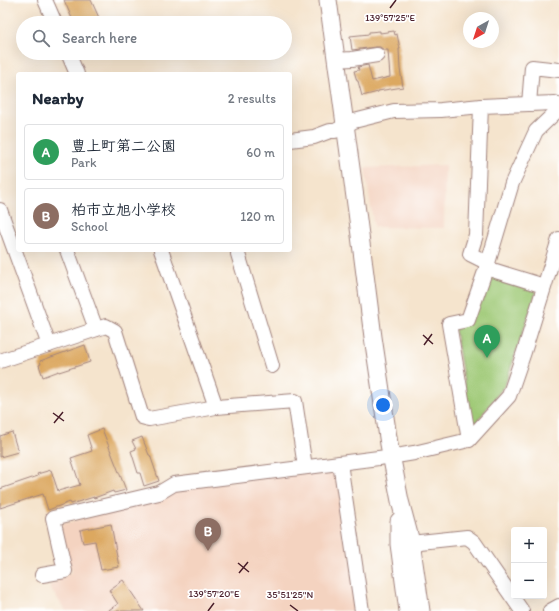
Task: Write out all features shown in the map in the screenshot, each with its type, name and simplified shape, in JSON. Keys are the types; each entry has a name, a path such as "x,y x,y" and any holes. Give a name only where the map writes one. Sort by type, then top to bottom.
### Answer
{"street":[{"path":"45,0 52,16"},
{"path":"328,0 373,337 400,501 405,543 408,611"},
{"path":"336,60 378,55"},
{"path":"71,60 76,72"},
{"path":"529,104 532,67 559,70"},
{"path":"292,140 314,137 334,131 354,121 394,111 441,110 481,106 555,103 559,108 536,131 512,183 487,266 468,320 449,324 469,440"},
{"path":"481,106 476,235 470,254 487,266 544,286"},
{"path":"0,210 49,345"},
{"path":"42,575 65,571 53,518 159,493 174,484 414,453 469,440 509,396 559,239"},
{"path":"68,252 96,329"},
{"path":"162,252 216,407"},
{"path":"238,254 272,366"},
{"path":"0,361 106,326 115,331 142,417 149,419 216,407 295,401 305,467"},
{"path":"340,463 362,611"},
{"path":"405,543 467,537 474,542 522,611"},
{"path":"405,543 421,611"},
{"path":"550,611 559,606"}],"shaded area":[{"path":"445,165 444,228 374,227 365,168"},
{"path":"332,467 338,472 358,611 66,611 49,586 72,572 61,529 63,524 138,503 177,489"}],"green space":[{"path":"494,275 533,288 536,293 505,385 472,428 455,330 488,276"}],"building":[{"path":"64,0 91,0 98,16 71,16"},
{"path":"380,31 380,33 394,31 395,35 397,34 400,49 400,69 403,87 378,91 362,96 354,71 359,70 358,67 368,65 372,81 390,77 388,50 376,47 352,50 350,36"},
{"path":"85,345 90,362 43,377 39,365 41,364 40,361"},
{"path":"102,429 126,490 114,493 113,491 71,504 70,502 48,510 43,494 0,508 0,489 38,476 37,474 51,470 58,491 80,485 71,458 92,451 87,435"},
{"path":"12,432 18,452 0,457 0,436"},
{"path":"142,437 159,481 144,486 131,451 136,449 132,441"},
{"path":"111,524 119,567 101,570 95,541 83,543 80,530"},
{"path":"123,580 144,611 107,611 118,604 109,590"}],"place":[{"name":"豊上町第二公園","path":"487,358"},
{"name":"柏市立旭小学校","path":"208,551"}]}
